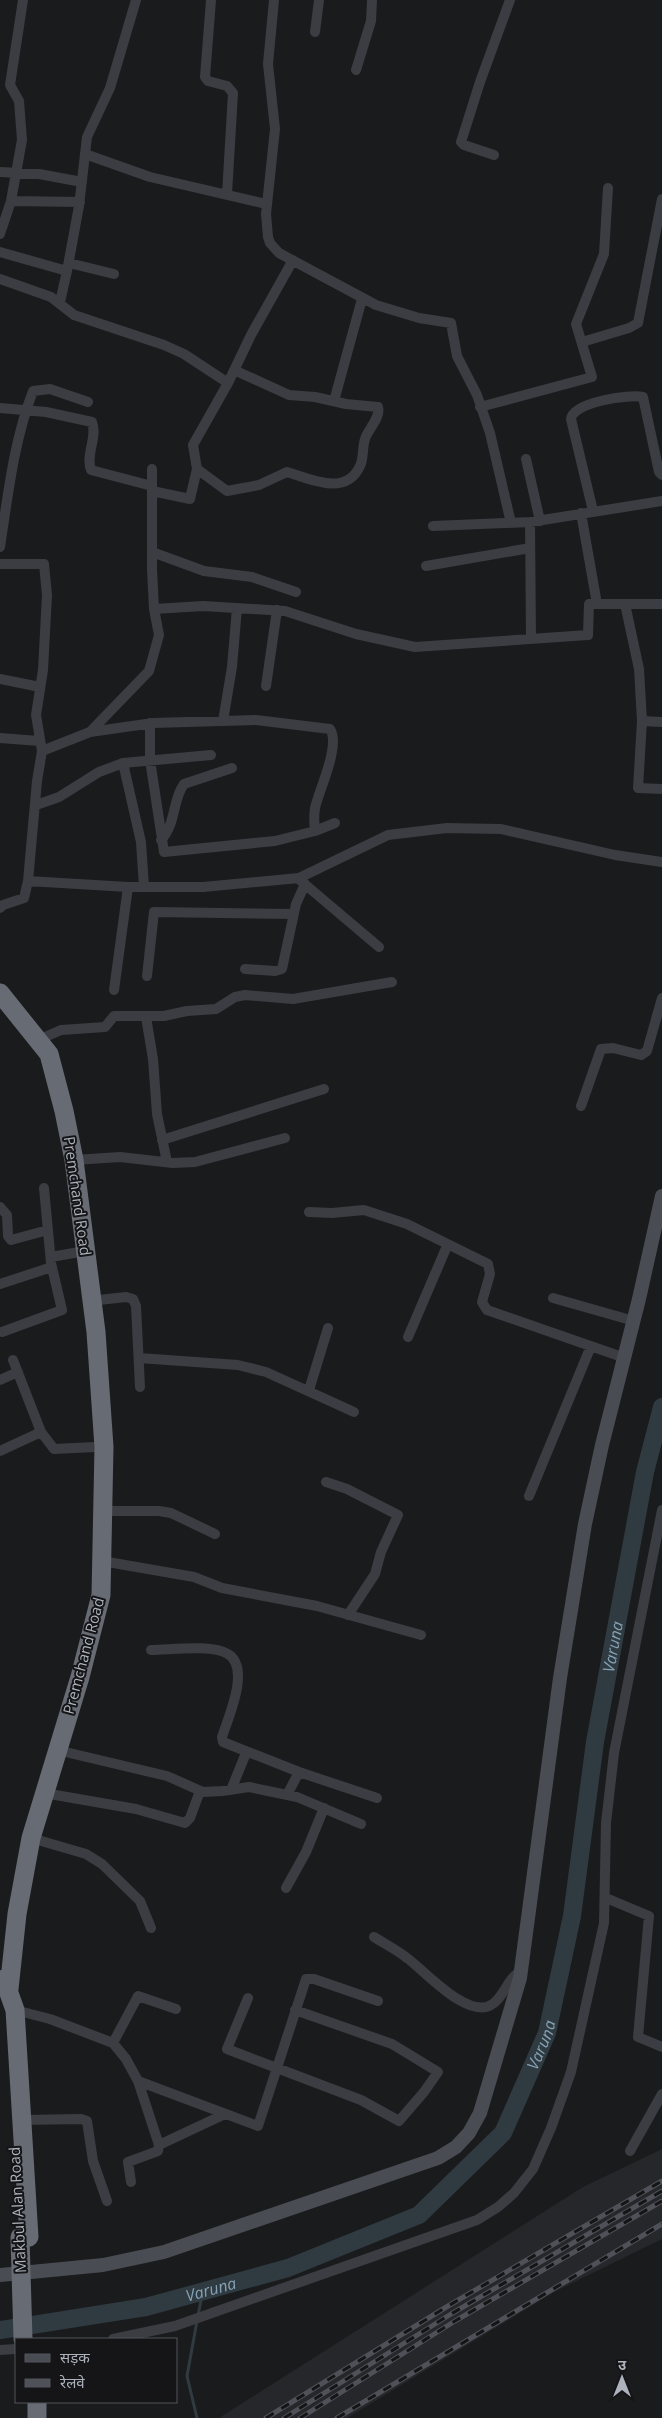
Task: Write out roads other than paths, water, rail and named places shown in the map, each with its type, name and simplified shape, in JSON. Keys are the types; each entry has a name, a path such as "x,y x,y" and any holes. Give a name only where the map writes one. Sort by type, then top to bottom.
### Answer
{"highway":[{"name":"Premchand Road","path":"0,993 49,1054 56,1078 74,1160 86,1251 91,1309 96,1332 104,1447 102,1579 97,1614 31,1838 3,1985"},
{"name":"Premchand Road","path":"0,1005 56,1078"},
{"name":"Premchand Road","path":"0,1954 21,1831 73,1668 87,1613 93,1567 95,1447 88,1335 91,1309"},
{"path":"3,1985 15,2010 23,2120 25,2237 34,2338"},
{"name":"Makbul Alan Road","path":"3,1985 25,2237 23,2338"}],"street":[{"path":"0,234 11,201 22,140 19,101 5,84 23,0"},
{"path":"60,302 80,202 87,137 110,88 136,0"},
{"path":"211,0 205,77 208,81 227,86 233,93 227,194"},
{"path":"274,0 268,64 275,129 266,204 270,243 279,253 362,299 388,310 419,318 450,321 459,361 475,391 499,465 511,523"},
{"path":"315,32 319,0"},
{"path":"356,70 371,21 372,0"},
{"path":"494,155 464,145 462,139 480,82 510,0"},
{"path":"85,154 150,177 266,204"},
{"path":"0,172 39,174 82,182"},
{"path":"480,407 591,378 592,372 577,321 604,254 608,188"},
{"path":"582,342 629,328 638,323 662,199"},
{"path":"11,201 80,202"},
{"path":"0,252 68,267 114,274"},
{"path":"0,408 46,412 92,422 94,430 90,462 91,470 190,499 197,469 193,445 293,260"},
{"path":"0,279 46,294 60,302 74,314 164,345 184,354 228,383"},
{"path":"334,401 362,299"},
{"path":"197,469 227,491 260,485 287,472 324,484 340,483 352,476 359,467 366,438 379,410 374,406 281,393 234,370"},
{"path":"0,547 25,410 33,391 50,389 88,402"},
{"path":"593,511 571,419 572,414 578,409 600,401 643,397 659,472 662,475"},
{"path":"526,459 535,522 530,548 531,639"},
{"path":"90,732 149,671 159,636 154,609 152,469"},
{"path":"434,526 535,522 662,501"},
{"path":"581,513 597,604"},
{"path":"426,566 530,548"},
{"path":"152,552 204,571 252,578 296,592"},
{"path":"0,564 44,564 47,595 36,715 41,746 28,881 24,898 3,905 0,908"},
{"path":"154,609 203,606 285,611 356,634 415,647 588,636 589,604 662,604"},
{"path":"626,604 639,669 642,721 638,788 662,789"},
{"path":"223,721 232,667 237,608"},
{"path":"266,686 277,610"},
{"path":"0,679 40,687"},
{"path":"0,738 41,746 90,732 150,723 223,721 274,720 332,730 331,754 315,808 314,831"},
{"path":"642,721 662,722"},
{"path":"150,723 150,760 162,850 169,853 259,843 314,831 335,823"},
{"path":"36,805 59,797 99,772 123,762 211,755"},
{"path":"123,762 141,842 144,887"},
{"path":"161,840 170,827 180,790 184,784 232,768"},
{"path":"28,881 128,887 203,887 302,881 388,835 447,828 501,829 616,855 662,862"},
{"path":"244,969 276,971 282,969 302,881"},
{"path":"302,881 380,947"},
{"path":"114,990 128,887"},
{"path":"147,976 154,912 294,914"},
{"path":"38,1040 61,1030 105,1027 113,1016 168,1016 187,1011 216,1009 235,997 245,995 293,999 392,982"},
{"path":"582,1106 601,1049 613,1048 638,1054 646,1053 662,998"},
{"path":"146,1017 153,1059 157,1114 167,1162"},
{"path":"162,1140 324,1089"},
{"path":"74,1160 112,1157 184,1163 208,1160 285,1138"},
{"path":"2,1332 62,1310 52,1262 44,1188"},
{"path":"0,2274 103,2265 164,2252 438,2158 456,2147 469,2133 480,2113 495,2070 521,1971 572,1600 602,1445 634,1321 662,1196"},
{"path":"0,1207 7,1215 8,1236 11,1240 48,1230"},
{"path":"309,1212 332,1213 364,1210 407,1224 447,1246 484,1262 490,1267 482,1302 484,1308 625,1358"},
{"path":"408,1337 447,1246"},
{"path":"0,1284 52,1262 86,1251"},
{"path":"91,1309 126,1296 133,1299 140,1387"},
{"path":"553,1298 634,1321"},
{"path":"309,1390 328,1328"},
{"path":"529,1496 591,1346"},
{"path":"139,1358 238,1365 266,1372 354,1412"},
{"path":"13,1360 42,1432 54,1449 95,1447"},
{"path":"0,1380 18,1372"},
{"path":"0,1451 42,1432"},
{"path":"326,1482 347,1489 398,1516 381,1552 375,1574 348,1615"},
{"path":"104,1510 171,1513 215,1534"},
{"path":"118,2338 174,2326 477,2220 498,2207 514,2192 533,2169 551,2128 568,2081 604,1923 606,1824 614,1753 662,1510"},
{"path":"102,1561 194,1577 222,1588 317,1606 421,1635"},
{"path":"151,1650 215,1650 232,1657 237,1670 237,1688 222,1739 246,1753 377,1798"},
{"path":"57,1750 166,1776 200,1791 212,1792 249,1787 287,1794 361,1824"},
{"path":"231,1790 246,1753"},
{"path":"287,1794 299,1772"},
{"path":"44,1793 136,1809 185,1822 190,1818 200,1791"},
{"path":"286,1888 306,1852 324,1808"},
{"path":"31,1838 76,1851 102,1864 140,1900 150,1928"},
{"path":"606,1898 649,1916 638,2037 662,2047"},
{"path":"374,1937 406,1956 448,1992 472,2007 486,2008 492,2005 511,1978 521,1971"},
{"path":"138,2081 258,2126 306,1978 378,2001"},
{"path":"113,2043 138,1996 176,2009"},
{"path":"248,1998 227,2049 361,2100 399,2121 424,2092 438,2072 392,2044 295,2010"},
{"path":"15,2010 50,2019 113,2043 126,2059 138,2081 159,2145 158,2151 128,2162 131,2182"},
{"path":"630,2151 662,2094"},
{"path":"159,2145 225,2114"},
{"path":"23,2120 81,2118 86,2121 93,2160 107,2201"},
{"path":"0,2350 15,2349"}],"waterway":[{"name":"Varuna","path":"0,2330 146,2307 288,2268 419,2215 503,2133 547,2033 572,1916 595,1742 645,1472 662,1407"},
{"path":"198,2315 203,2291"},
{"path":"197,2321 187,2376 197,2418"}],"railway":[{"path":"266,2418 448,2306 662,2181"},
{"path":"284,2418 451,2314 662,2191"},
{"path":"300,2418 455,2321 662,2201"},
{"path":"337,2418 662,2224"}]}
